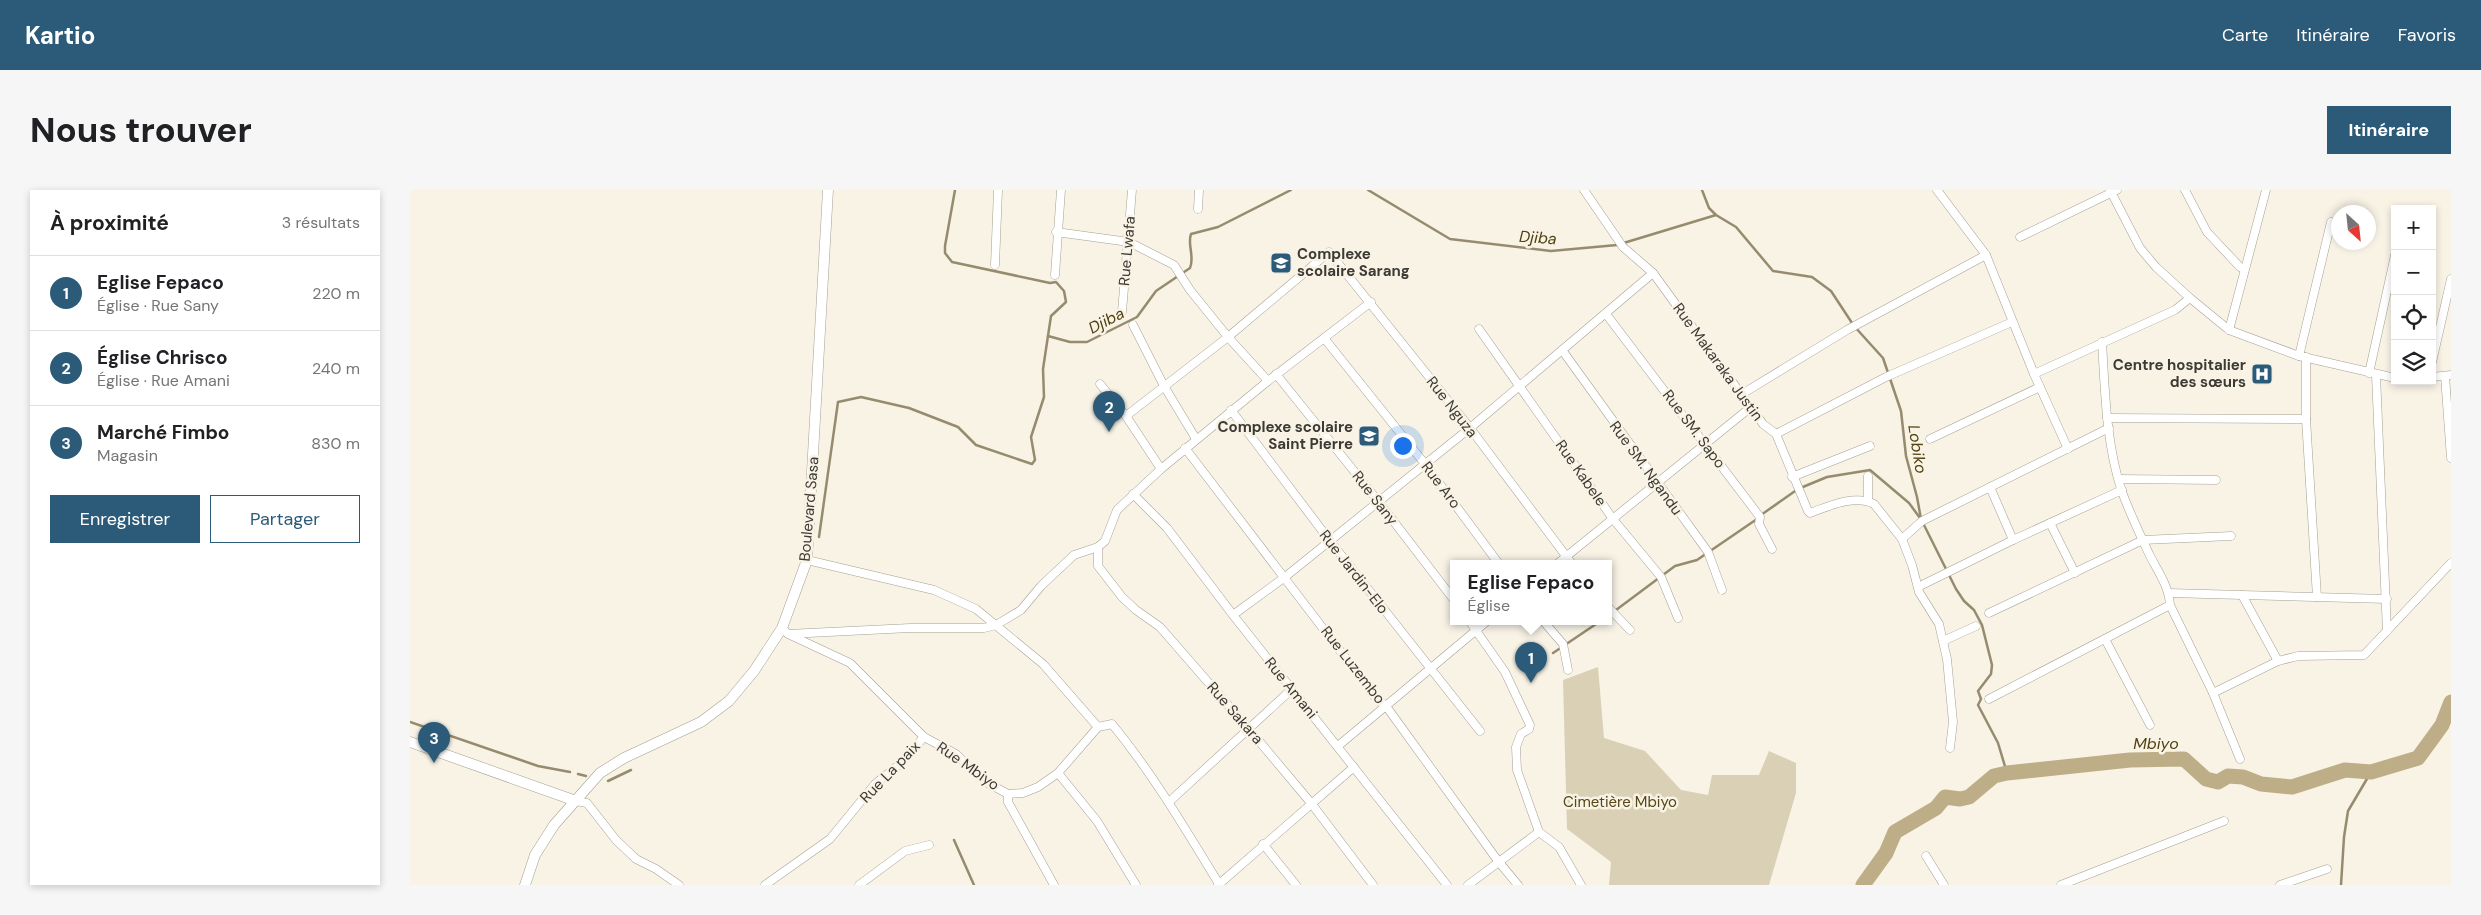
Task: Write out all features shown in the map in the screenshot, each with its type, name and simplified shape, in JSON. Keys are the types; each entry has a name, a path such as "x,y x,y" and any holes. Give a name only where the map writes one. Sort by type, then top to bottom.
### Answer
{"street":[{"name":"Boulevard Sasa","path":"525,885 535,855 554,825 600,772 624,758 701,722 729,701 785,631 807,560 812,500 828,190"},
{"path":"995,266 998,190"},
{"path":"1055,276 1056,232 1061,190"},
{"name":"Rue Lwafa","path":"1122,312 1132,190"},
{"path":"1198,209 1199,190"},
{"name":"Rue Makaraka Justin","path":"1584,190 1622,247 1653,272 1763,424 1776,434 1792,477 1810,512 1843,502 1868,501"},
{"path":"1937,190 1986,255 2012,322 2068,449"},
{"path":"2185,190 2207,232 2240,268 2244,269"},
{"path":"2229,330 2266,190"},
{"path":"2020,237 2113,191 2140,248 2156,267 2229,330 2303,357 2391,377"},
{"path":"2316,597 2303,357 2331,222"},
{"path":"1056,232 1129,242 1174,265 1190,290 1228,337 1268,380"},
{"name":"Rue Nguza","path":"1228,337 1329,252 1371,302 1470,428 1569,560"},
{"path":"1742,394 1847,330 1986,255"},
{"path":"1233,615 1285,577 1470,428 1653,272"},
{"path":"2388,630 2372,374 2391,276"},
{"path":"2436,345 2451,279"},
{"path":"2034,374 2175,310 2190,298"},
{"path":"785,631 984,628 996,625 1021,610 1041,586 1074,554 1098,547 1105,541 1117,510 1184,448 1268,380 1371,302"},
{"name":"Rue SM. Sapo","path":"1606,314 1760,517 1759,524 1772,549"},
{"path":"1776,434 1896,372 2012,322"},
{"path":"1133,325 1164,386 1196,439"},
{"name":"Rue Kabele","path":"1479,329 1614,519 1661,577 1678,618"},
{"path":"1126,416 1228,337"},
{"name":"Rue Aro","path":"1324,338 1425,464 1496,560"},
{"path":"2102,342 2107,418 2122,490 2143,540 2169,593 2170,605 2213,693 2240,759"},
{"name":"Rue SM. Ngandu","path":"1562,350 1657,484 1708,552 1722,590"},
{"name":"Rue Sany","path":"1276,374 1378,501 1450,595"},
{"path":"2448,375 2451,458"},
{"path":"1100,384 1126,416 1161,469"},
{"path":"1930,439 2040,387"},
{"path":"1562,560 1751,407"},
{"name":"Rue Jardin-Elo","path":"1231,410 1330,541 1480,731"},
{"path":"2107,418 2306,419"},
{"path":"1902,539 1922,521 2109,428"},
{"path":"1792,477 1870,446"},
{"name":"Rue Luzembo","path":"1184,448 1377,699 1386,706 1498,861 1518,885"},
{"path":"1868,476 1868,501 1874,504 1902,539 1918,587 1939,624 1947,659 1954,722 1950,748"},
{"path":"2119,479 2216,480"},
{"path":"1990,486 2013,540"},
{"path":"1918,587 2013,540 2122,490"},
{"name":"Rue Amani","path":"1133,494 1168,528 1233,615 1447,885"},
{"path":"2050,523 2075,573"},
{"path":"1989,613 2143,540 2231,536"},
{"name":"Rue Sakara","path":"1098,547 1098,566 1122,597 1136,610 1160,627 1311,803 1373,885"},
{"path":"807,560 934,590 976,609 1043,664 1098,727 1112,724 1169,802 1219,885 1263,844 1354,767"},
{"path":"2213,693 2278,661 2298,656 2364,655 2451,563"},
{"path":"2169,593 2387,599"},
{"path":"2242,595 2278,661"},
{"path":"1989,698 2170,605"},
{"path":"1612,611 1630,630"},
{"path":"1472,625 1505,672 1509,684 1530,725 1529,729 1522,734 1516,747 1517,770 1539,832 1559,847 1581,885"},
{"path":"1338,746 1482,625"},
{"path":"1546,625 1564,648 1568,670"},
{"path":"1943,641 1976,626"},
{"name":"Rue Mbiyo","path":"785,631 850,662 924,737 956,754 984,781 1008,794 1023,793 1038,787 1058,773 1098,727"},
{"path":"2105,639 2150,725"},
{"path":"1169,802 1292,689"},
{"name":"Rue La paix","path":"765,885 830,839 875,784 900,764 924,737"},
{"path":"410,742 587,804 616,840 636,859 656,869 667,882 679,885"},
{"path":"1058,773 1097,821 1136,885"},
{"path":"1008,794 1008,802 1054,885"},
{"path":"2061,885 2224,821"},
{"path":"1468,885 1539,832"},
{"path":"1263,844 1296,885"},
{"path":"859,885 905,851 929,845"},
{"path":"1926,856 1944,885"},
{"path":"2280,885 2326,869"}],"green space":[{"name":"Cimetière Mbiyo","path":"1598,667 1604,738 1645,751 1681,790 1708,795 1712,775 1759,775 1769,751 1796,763 1796,793 1769,885 1609,885 1611,862 1567,829 1563,680"}],"waterway":[{"path":"819,537 838,402 861,397 909,408 958,427 976,445 1032,464 1035,460 1031,437 1044,397 1043,369 1051,316 1066,302 1064,291 1056,282 1050,283 952,262 945,253 945,246 955,190"},
{"name":"Djiba","path":"1048,336 1070,342 1087,342 1137,317 1156,291 1190,268 1192,260 1191,234 1218,227 1291,190"},
{"name":"Djiba","path":"1368,190 1450,239 1551,251 1617,245 1716,215"},
{"name":"Lobiko","path":"1702,190 1709,208 1716,215 1736,227 1773,271 1812,277 1831,291 1854,326 1883,358 1901,411 1906,456 1921,519 1956,589 1964,601 1974,610 1982,625 1992,665 1991,674 1978,691 1981,699 1978,705 1998,743 2007,773"},
{"path":"1761,515 1798,489 1827,477 1870,470 1909,503 1920,518"},
{"path":"1612,613 1675,566 1697,560 1757,519"},
{"path":"1553,653 1595,625"},
{"name":"Mbiyo","path":"1863,885 1886,853 1895,832 1936,808 1945,797 1960,799 1969,797 1994,776 2130,760 2184,759 2206,779 2218,782 2228,776 2243,777 2261,784 2292,787 2345,770 2371,772 2418,758 2442,725 2451,702"},
{"path":"410,722 538,766 570,772"},
{"path":"608,781 631,770"},
{"path":"2341,885 2344,837 2348,811 2371,772"},
{"path":"578,774 586,776"},
{"path":"954,840 974,885"}],"place":[{"name":"Complexe scolaire Sarang","path":"1281,263"},
{"name":"Centre hospitalier des sœurs","path":"2262,374"},
{"name":"Église Chrisco","path":"1109,432"},
{"name":"Complexe scolaire Saint Pierre","path":"1369,436"},
{"name":"Eglise Fepaco","path":"1531,683"},
{"name":"Marché Fimbo","path":"434,763"}]}
